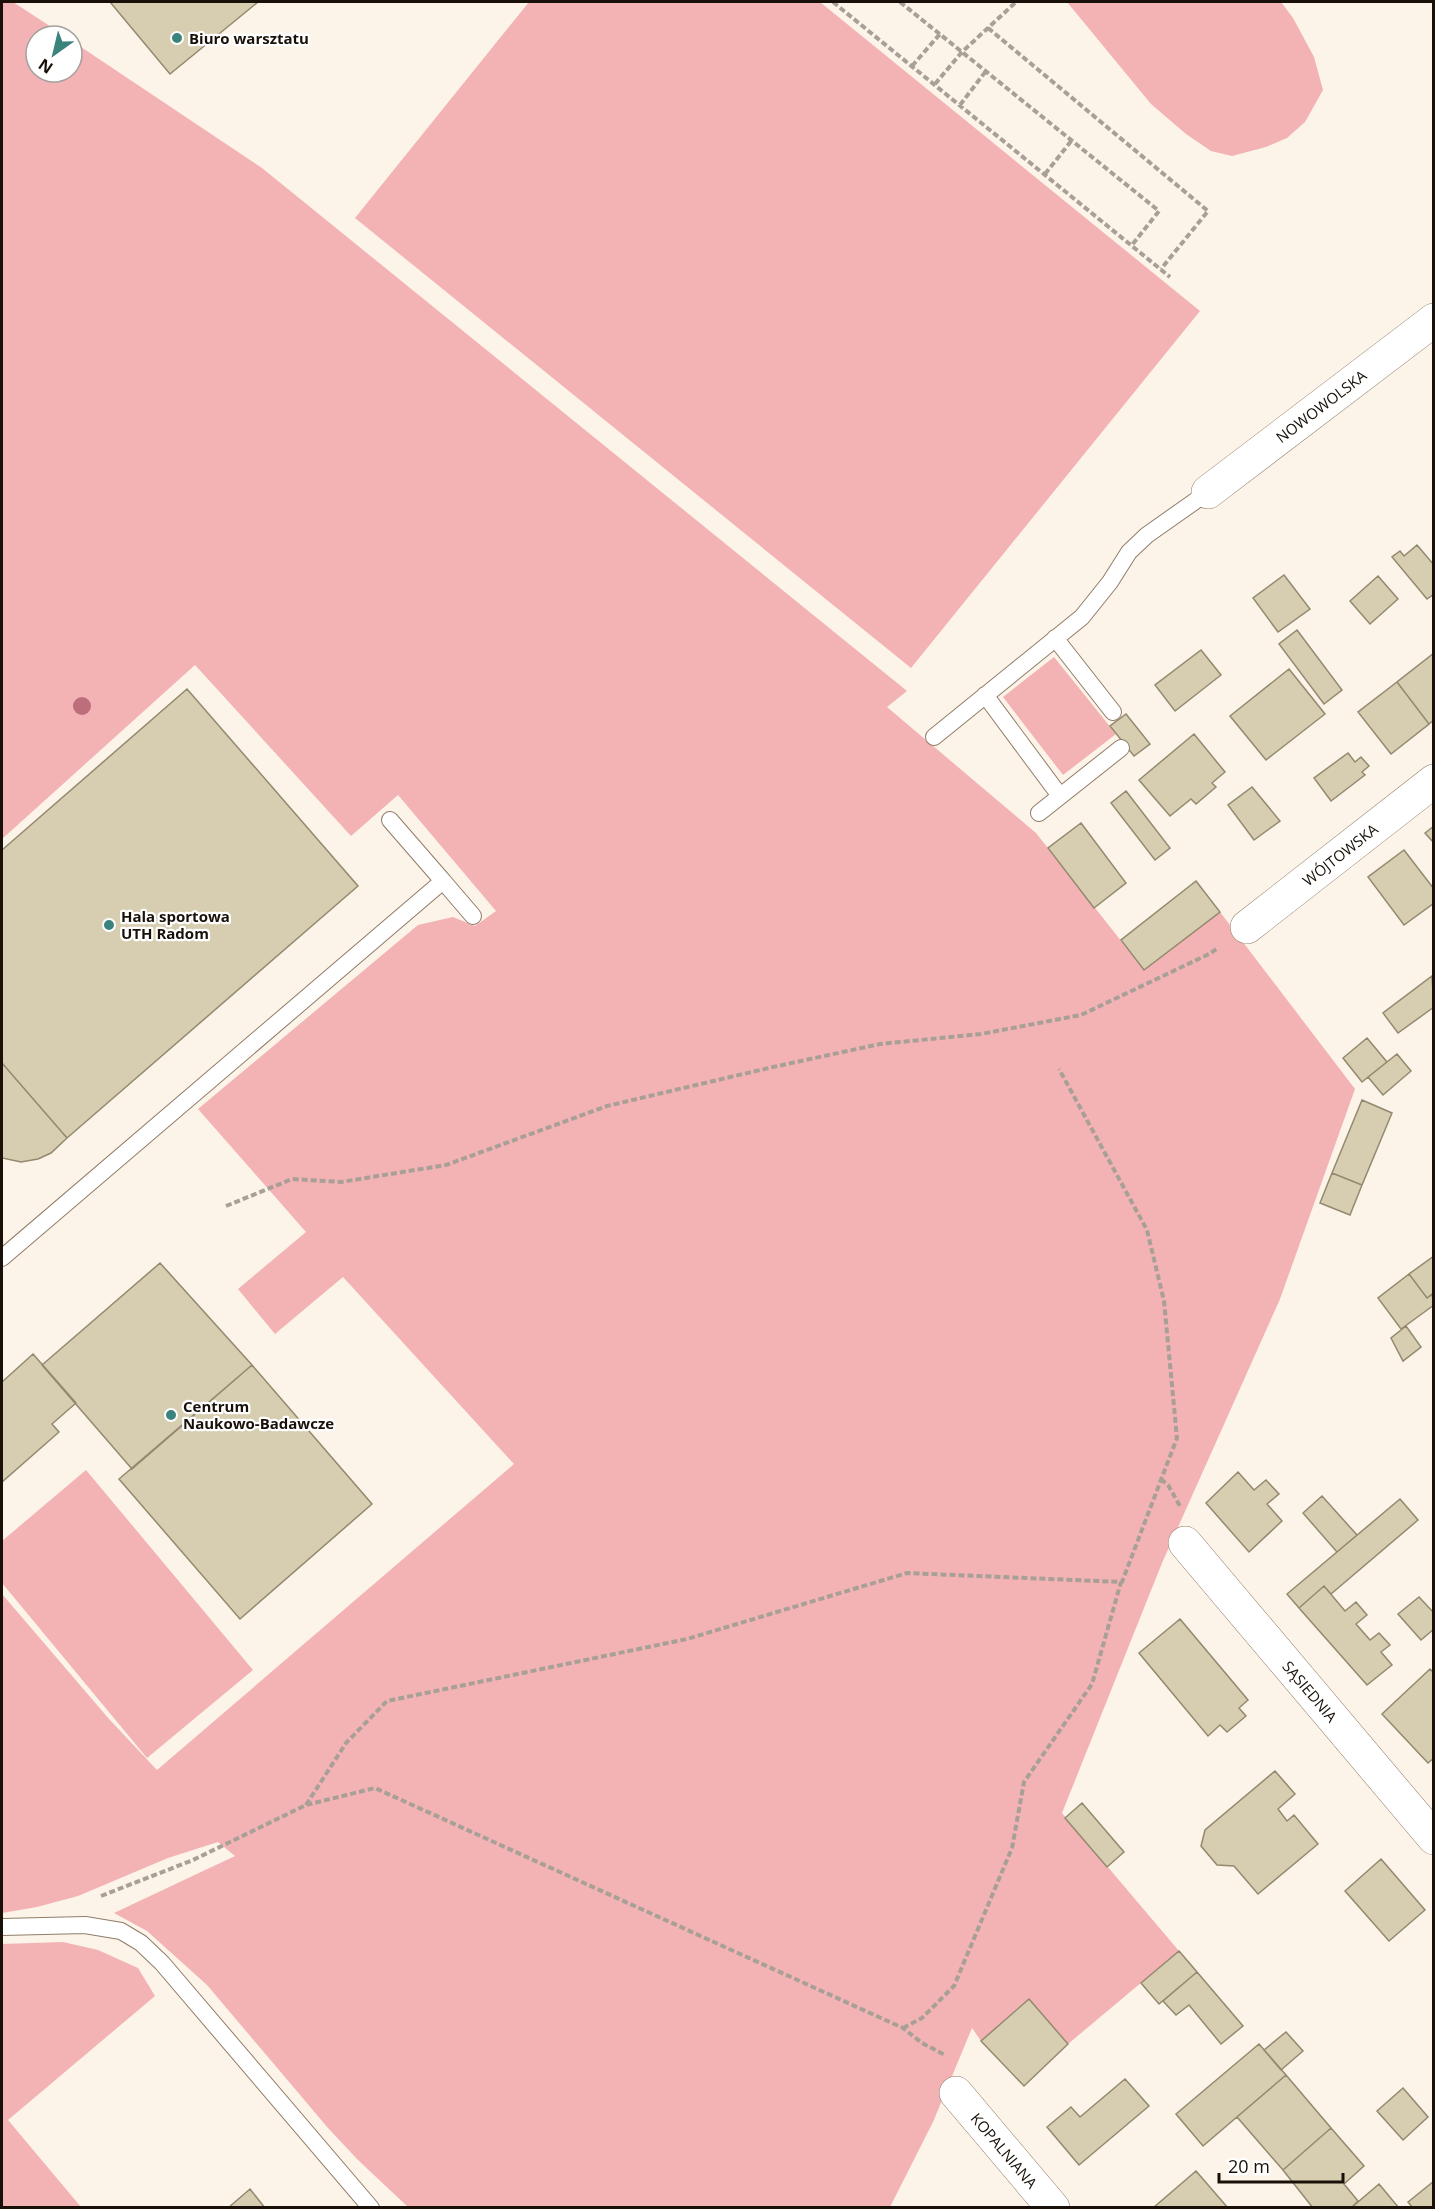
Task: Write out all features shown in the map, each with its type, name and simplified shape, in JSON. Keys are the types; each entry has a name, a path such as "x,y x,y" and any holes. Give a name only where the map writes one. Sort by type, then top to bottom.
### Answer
{"street":[{"name":"NOWOWOLSKA","path":"1208,492 1434,320"},
{"name":"WÓJTOWSKA","path":"1247,927 1434,781"},
{"name":"SĄSIEDNIA","path":"1185,1543 1434,1838"},
{"name":"KOPALNIANA","path":"956,2093 1053,2208"}],"lane":[{"path":"934,737 1082,617 1110,582 1129,552 1147,535 1208,492"},
{"path":"1055,638 1113,712"},
{"path":"985,695 1060,796"},
{"path":"1039,813 1121,748"},
{"path":"390,820 473,916"},
{"path":"2,1258 443,881"},
{"path":"2,1927 85,1925 121,1931 141,1943 162,1963 371,2208"}],"path":[{"path":"833,2 1170,277"},
{"path":"900,2 1159,210 1132,245"},
{"path":"935,84 962,52 1016,2"},
{"path":"988,28 1208,211 1161,269"},
{"path":"912,66 940,33"},
{"path":"960,105 986,71"},
{"path":"1045,174 1072,140"},
{"path":"226,1206 292,1179 342,1182 446,1165 607,1106 773,1067 880,1044 981,1034 1081,1015 1209,954 1247,927"},
{"path":"903,2028 922,2018 954,1986 1012,1848 1024,1782 1092,1684 1122,1582 1177,1438 1164,1301 1147,1230 1059,1069"},
{"path":"306,1805 346,1743 387,1701 687,1639 907,1573 1122,1582"},
{"path":"96,1898 193,1860 306,1805 375,1788 903,2028 922,2043 954,2061 956,2093"}],"shaded area":[{"path":"2,2 13,2 47,24 24,24 24,84 84,84 84,49 262,168 907,691 887,707 1036,833 1144,970 1220,912 1355,1089 1280,1299 1162,1563 1062,1813 1179,1951 1068,2044 1029,1999 981,2041 972,2028 933,2122 890,2207 408,2207 328,2128 207,1985 147,1931 114,1913 235,1856 218,1842 168,1858 78,1896 2,1913 2,1594 109,1719 157,1770 514,1464 343,1277 275,1334 238,1289 306,1232 198,1109 418,925 453,917 475,926 496,911 398,795 351,836 195,665 2,839"},
{"path":"529,2 820,2 1200,311 911,668 355,218"},
{"path":"1067,2 1281,2 1293,18 1314,57 1323,90 1305,122 1287,138 1266,147 1232,156 1211,151 1186,134 1151,104"},
{"path":"1054,657 1116,734 1063,775 1003,697"},
{"path":"86,1470 253,1670 147,1758 2,1583 2,1541"},
{"path":"63,1942 98,1950 138,1968 155,1996 8,2120 81,2207 2,2207 2,1944"}],"building":[{"name":"Biuro warsztatu","path":"110,2 258,2 170,74"},
{"path":"1417,545 1434,565 1434,594 1427,599 1392,557 1400,551 1404,556"},
{"path":"1284,575 1310,609 1278,632 1253,598"},
{"path":"1378,576 1398,599 1370,624 1350,601"},
{"path":"1297,630 1342,690 1324,704 1279,644"},
{"path":"1201,650 1221,675 1175,711 1155,685"},
{"path":"1434,653 1434,720 1429,724 1397,682"},
{"path":"1289,669 1325,714 1266,760 1230,716"},
{"path":"1397,682 1429,724 1391,754 1358,712"},
{"path":"187,689 358,886 67,1138 2,1063 2,850"},
{"path":"1126,714 1150,744 1134,756 1110,726"},
{"path":"1194,734 1225,772 1212,783 1216,787 1196,804 1191,799 1170,816 1139,780"},
{"path":"1348,753 1355,762 1361,757 1369,766 1362,772 1365,775 1331,801 1314,778"},
{"path":"1252,787 1280,821 1254,840 1228,805"},
{"path":"1126,791 1170,848 1155,860 1111,803"},
{"path":"1081,823 1126,883 1094,908 1048,848"},
{"path":"1434,826 1434,843 1425,833"},
{"path":"1404,850 1434,889 1434,903 1404,925 1368,877"},
{"path":"1196,881 1220,912 1144,970 1121,940"},
{"path":"1432,976 1434,1007 1398,1033 1383,1013"},
{"path":"1367,1038 1387,1062 1362,1082 1343,1058"},
{"path":"1397,1054 1411,1071 1383,1095 1368,1077"},
{"path":"2,1063 67,1138 51,1153 38,1159 21,1162 2,1158"},
{"path":"1362,1100 1392,1113 1362,1185 1332,1173"},
{"path":"1332,1173 1362,1185 1350,1215 1320,1203"},
{"path":"1434,1256 1434,1293 1427,1298 1409,1274"},
{"path":"160,1263 252,1365 132,1469 42,1365"},
{"path":"1409,1274 1427,1298 1432,1294 1434,1305 1401,1329 1378,1298"},
{"path":"1406,1326 1421,1347 1403,1361 1391,1338"},
{"path":"33,1354 76,1403 52,1424 59,1432 2,1482 2,1382"},
{"path":"252,1365 372,1504 240,1619 119,1479"},
{"path":"1238,1472 1254,1490 1266,1480 1279,1494 1267,1504 1282,1521 1249,1552 1206,1503"},
{"path":"1322,1496 1357,1535 1337,1552 1303,1513"},
{"path":"1400,1499 1418,1520 1331,1594 1324,1586 1299,1608 1287,1594"},
{"path":"1324,1586 1345,1611 1356,1602 1367,1615 1356,1624 1370,1640 1379,1633 1390,1645 1381,1652 1392,1665 1367,1685 1299,1608"},
{"path":"1419,1597 1434,1613 1434,1629 1421,1640 1398,1614"},
{"path":"1180,1619 1248,1700 1239,1708 1246,1716 1227,1732 1220,1725 1208,1736 1139,1653"},
{"path":"1430,1669 1434,1673 1434,1758 1428,1763 1382,1714"},
{"path":"1275,1771 1295,1794 1278,1809 1287,1821 1294,1815 1318,1844 1258,1894 1234,1866 1217,1865 1201,1846 1205,1830"},
{"path":"1082,1803 1124,1852 1107,1867 1065,1818"},
{"path":"1381,1859 1425,1910 1389,1941 1345,1891"},
{"path":"1179,1951 1197,1972 1159,2004 1141,1983"},
{"path":"1197,1972 1243,2026 1221,2044 1189,2005 1176,2015 1163,2001"},
{"path":"1029,1999 1068,2044 1024,2086 981,2041"},
{"path":"1286,2032 1303,2051 1281,2070 1264,2050"},
{"path":"1259,2044 1286,2075 1203,2146 1176,2114"},
{"path":"1286,2075 1331,2128 1283,2170 1237,2117"},
{"path":"1125,2079 1149,2106 1079,2165 1047,2127 1071,2107 1080,2117"},
{"path":"1403,2088 1428,2117 1403,2140 1377,2111"},
{"path":"1331,2128 1364,2166 1344,2184 1358,2201 1351,2208 1313,2208 1283,2170"},
{"path":"1196,2171 1228,2208 1153,2208"},
{"path":"1434,2181 1434,2208 1413,2208 1408,2202"},
{"path":"1379,2184 1399,2208 1351,2208"},
{"path":"250,2189 265,2208 228,2208"}],"place":[{"name":"Biuro warsztatu","path":"177,38"},
{"name":"Hala sportowa UTH Radom","path":"109,925"},
{"name":"Centrum Naukowo-Badawcze","path":"171,1415"}]}
